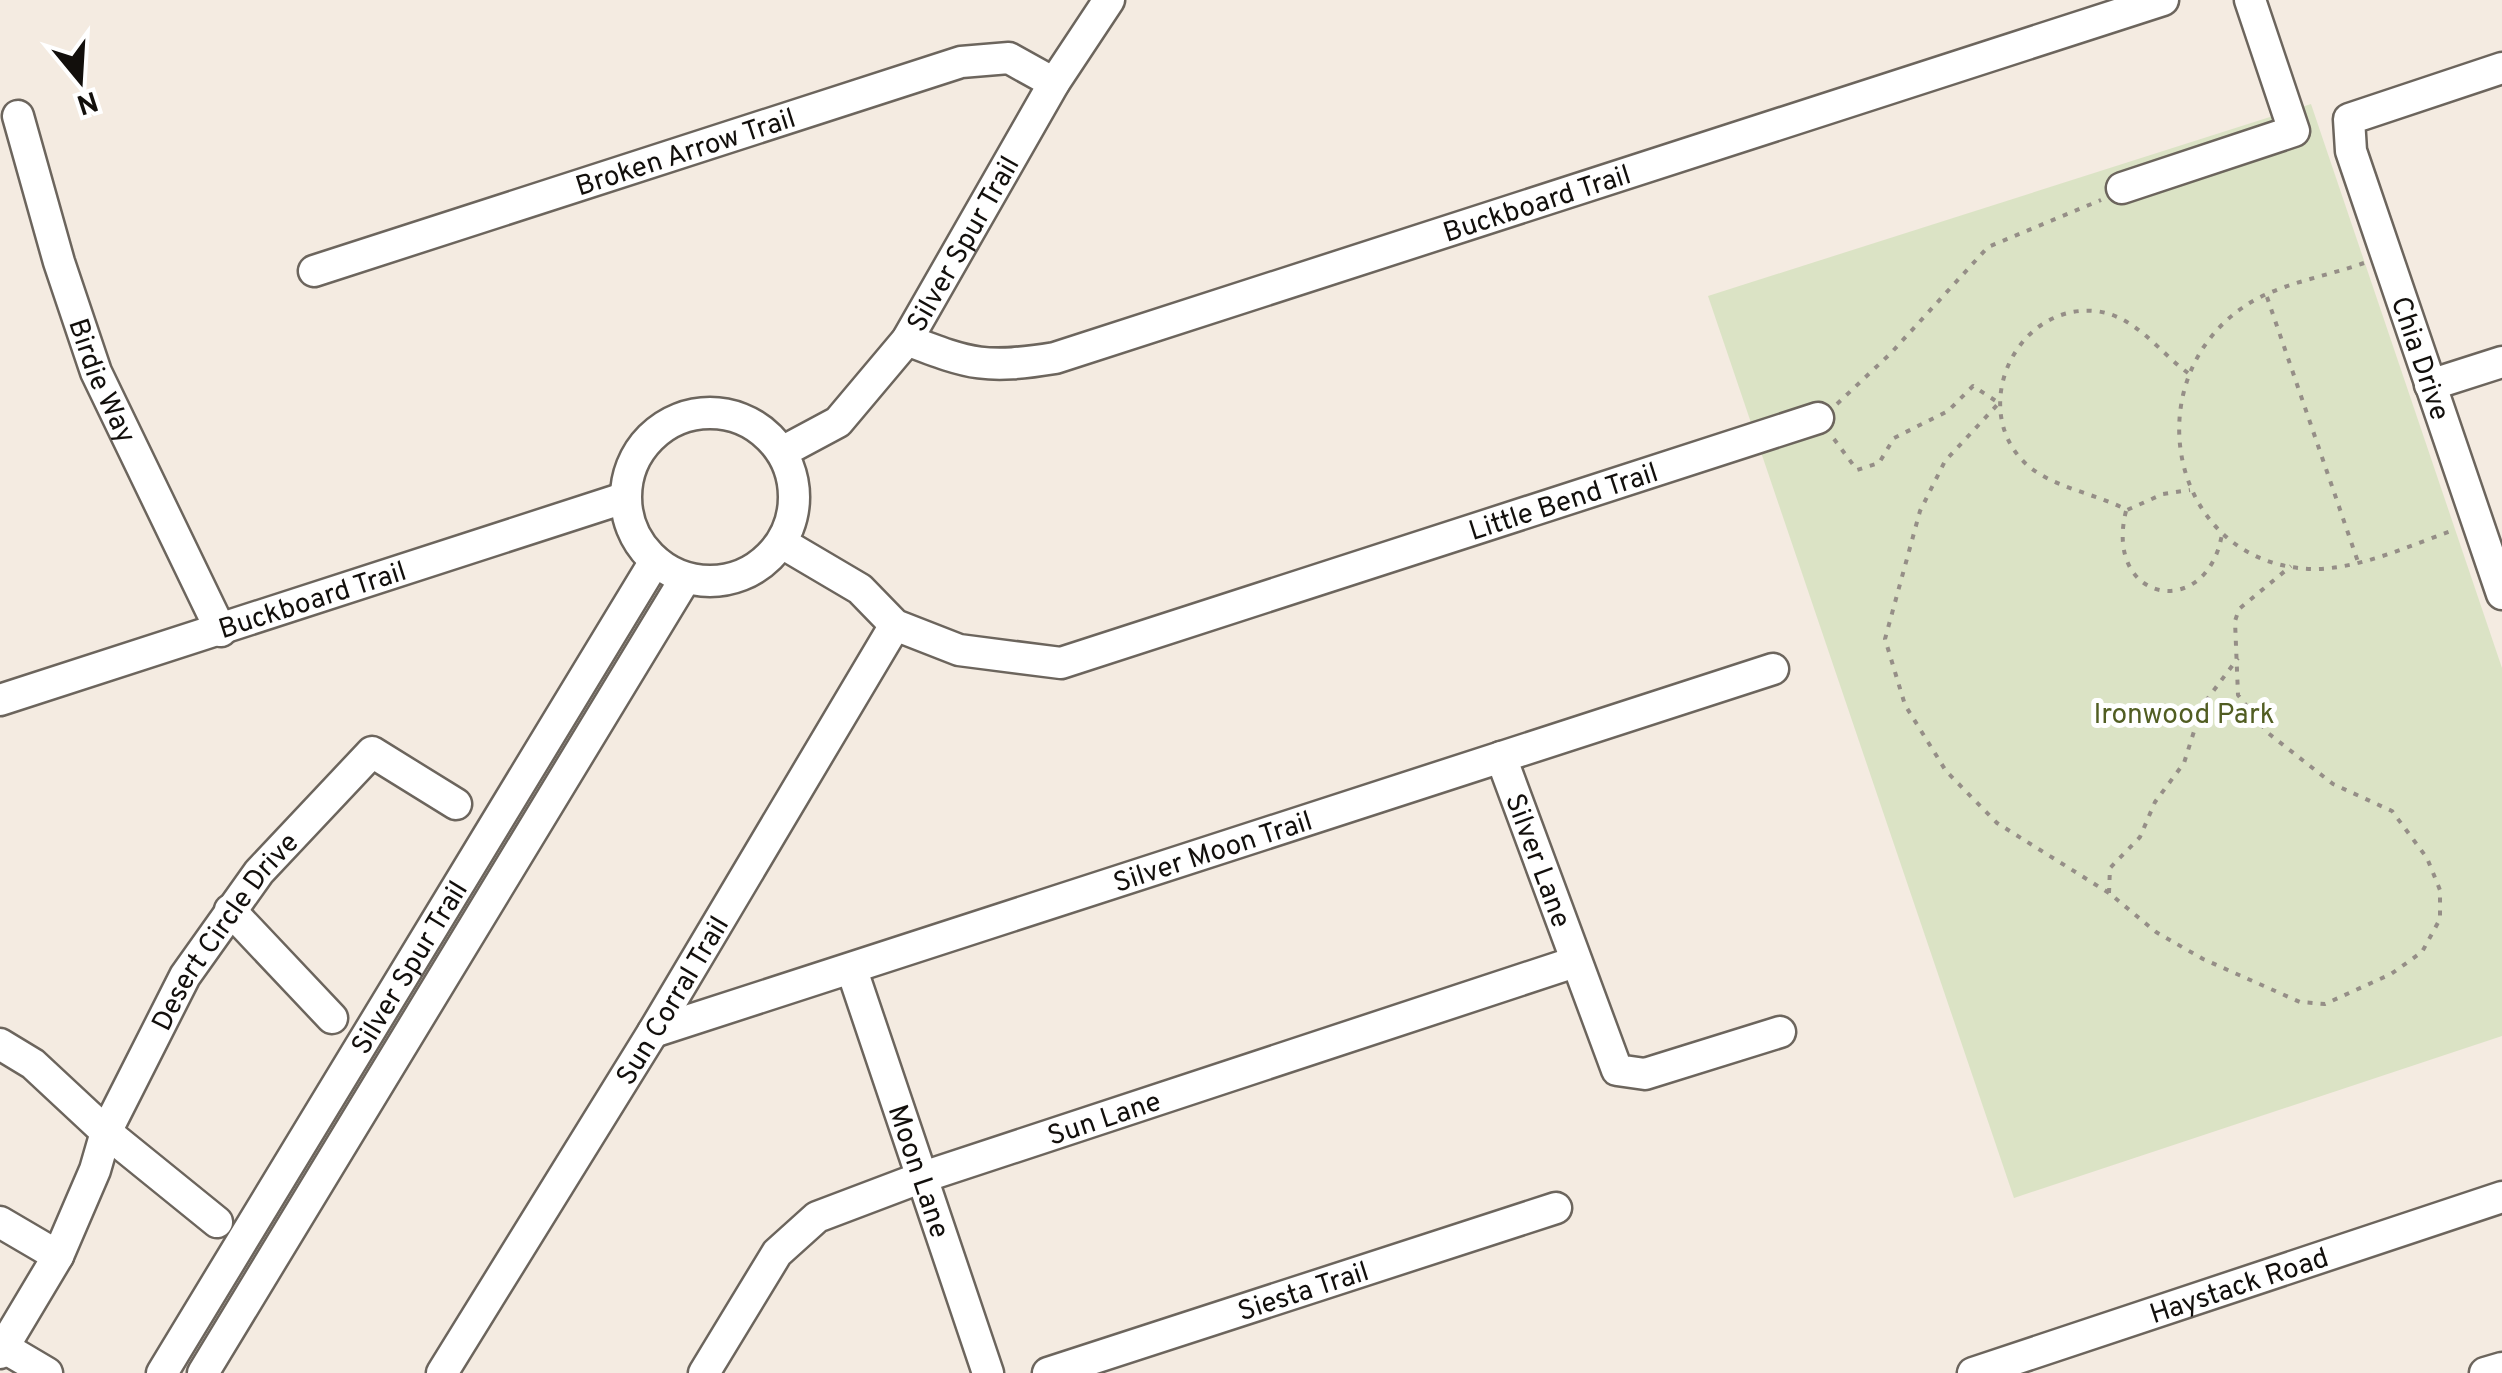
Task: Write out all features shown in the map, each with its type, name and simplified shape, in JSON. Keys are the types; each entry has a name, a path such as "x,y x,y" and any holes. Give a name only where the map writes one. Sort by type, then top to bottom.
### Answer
{"street":[{"name":"Silver Spur Trail","path":"782,452 838,422 907,340 1054,84 1109,0"},
{"name":"Buckboard Trail","path":"907,340 954,358 1000,367 1055,358 2162,0"},
{"path":"2122,188 2294,131 2250,0"},
{"name":"Broken Arrow Trail","path":"314,271 961,62 1009,58 1054,84"},
{"name":"Chia Drive","path":"2502,68 2349,119 2351,151 2502,594"},
{"name":"Birdie Way","path":"18,116 58,262 96,372 221,631"},
{"path":"2430,385 2502,362"},
{"path":"722,413 756,426 782,452 794,482 794,513 782,543 749,573 705,583 684,580 654,561 634,538 624,498 632,462 653,433 686,416 722,413"},
{"name":"Little Bend Trail","path":"782,543 860,589 895,625 959,650 1060,663 1818,418"},
{"name":"Buckboard Trail","path":"0,700 624,498"},
{"name":"Silver Spur Trail","path":"162,1373 654,561"},
{"name":"Silver Spur Trail","path":"203,1373 684,580"},
{"name":"Sun Corral Trail","path":"442,1373 653,1032 895,625"},
{"name":"Silver Moon Trail","path":"653,1032 1773,668"},
{"name":"Desert Circle Drive","path":"2,1350 58,1256 106,1132 186,976 259,872 372,752 456,804"},
{"name":"Silver Lane","path":"1501,757 1617,1070 1645,1074 1780,1032"},
{"path":"230,910 332,1018"},
{"name":"Sun Lane","path":"704,1373 777,1253 817,1217 920,1178 1574,962"},
{"name":"Moon Lane","path":"852,970 988,1373"},
{"path":"376,1022 406,1040"},
{"path":"0,1044 33,1064 106,1132 217,1222"},
{"path":"344,1074 374,1092"},
{"name":"Haystack Road","path":"1974,1373 2502,1197"},
{"name":"Siesta Trail","path":"1048,1373 1556,1208"},
{"path":"0,1222 58,1256"},
{"path":"2,1350 48,1373"},
{"path":"2486,1373 2502,1368"}],"path":[{"path":"1998,404 1973,386 1948,411 1894,438 1879,463 1857,470 1818,418 1856,390 1988,247 2122,188"},
{"path":"2368,261 2266,296 2244,306 2220,325 2188,373 2177,420 2178,456 2192,490 2222,534 2236,545 2291,566 2314,569 2358,562 2459,528"},
{"path":"2266,296 2358,562"},
{"path":"2188,373 2122,319 2094,311 2065,315 2034,329 2014,351 2003,373 1998,404 2014,452 2040,476 2127,510 2164,494 2192,490"},
{"path":"1998,404 1945,461 1920,510 1884,640 1905,706 1946,771 1997,823 2109,892 2156,932 2258,986 2300,1002 2325,1004 2391,974 2422,952 2440,920 2440,890 2426,858 2392,810 2334,784 2268,734 2238,695 2235,621 2239,609 2291,566"},
{"path":"2127,510 2121,548 2128,570 2140,584 2158,590 2193,586 2210,570 2222,534"},
{"path":"2109,892 2110,868 2140,837 2155,802 2184,763 2202,706 2238,658"}],"green space":[{"name":"Ironwood Park","path":"2311,104 2502,668 2502,1036 2014,1198 1708,296"}]}
